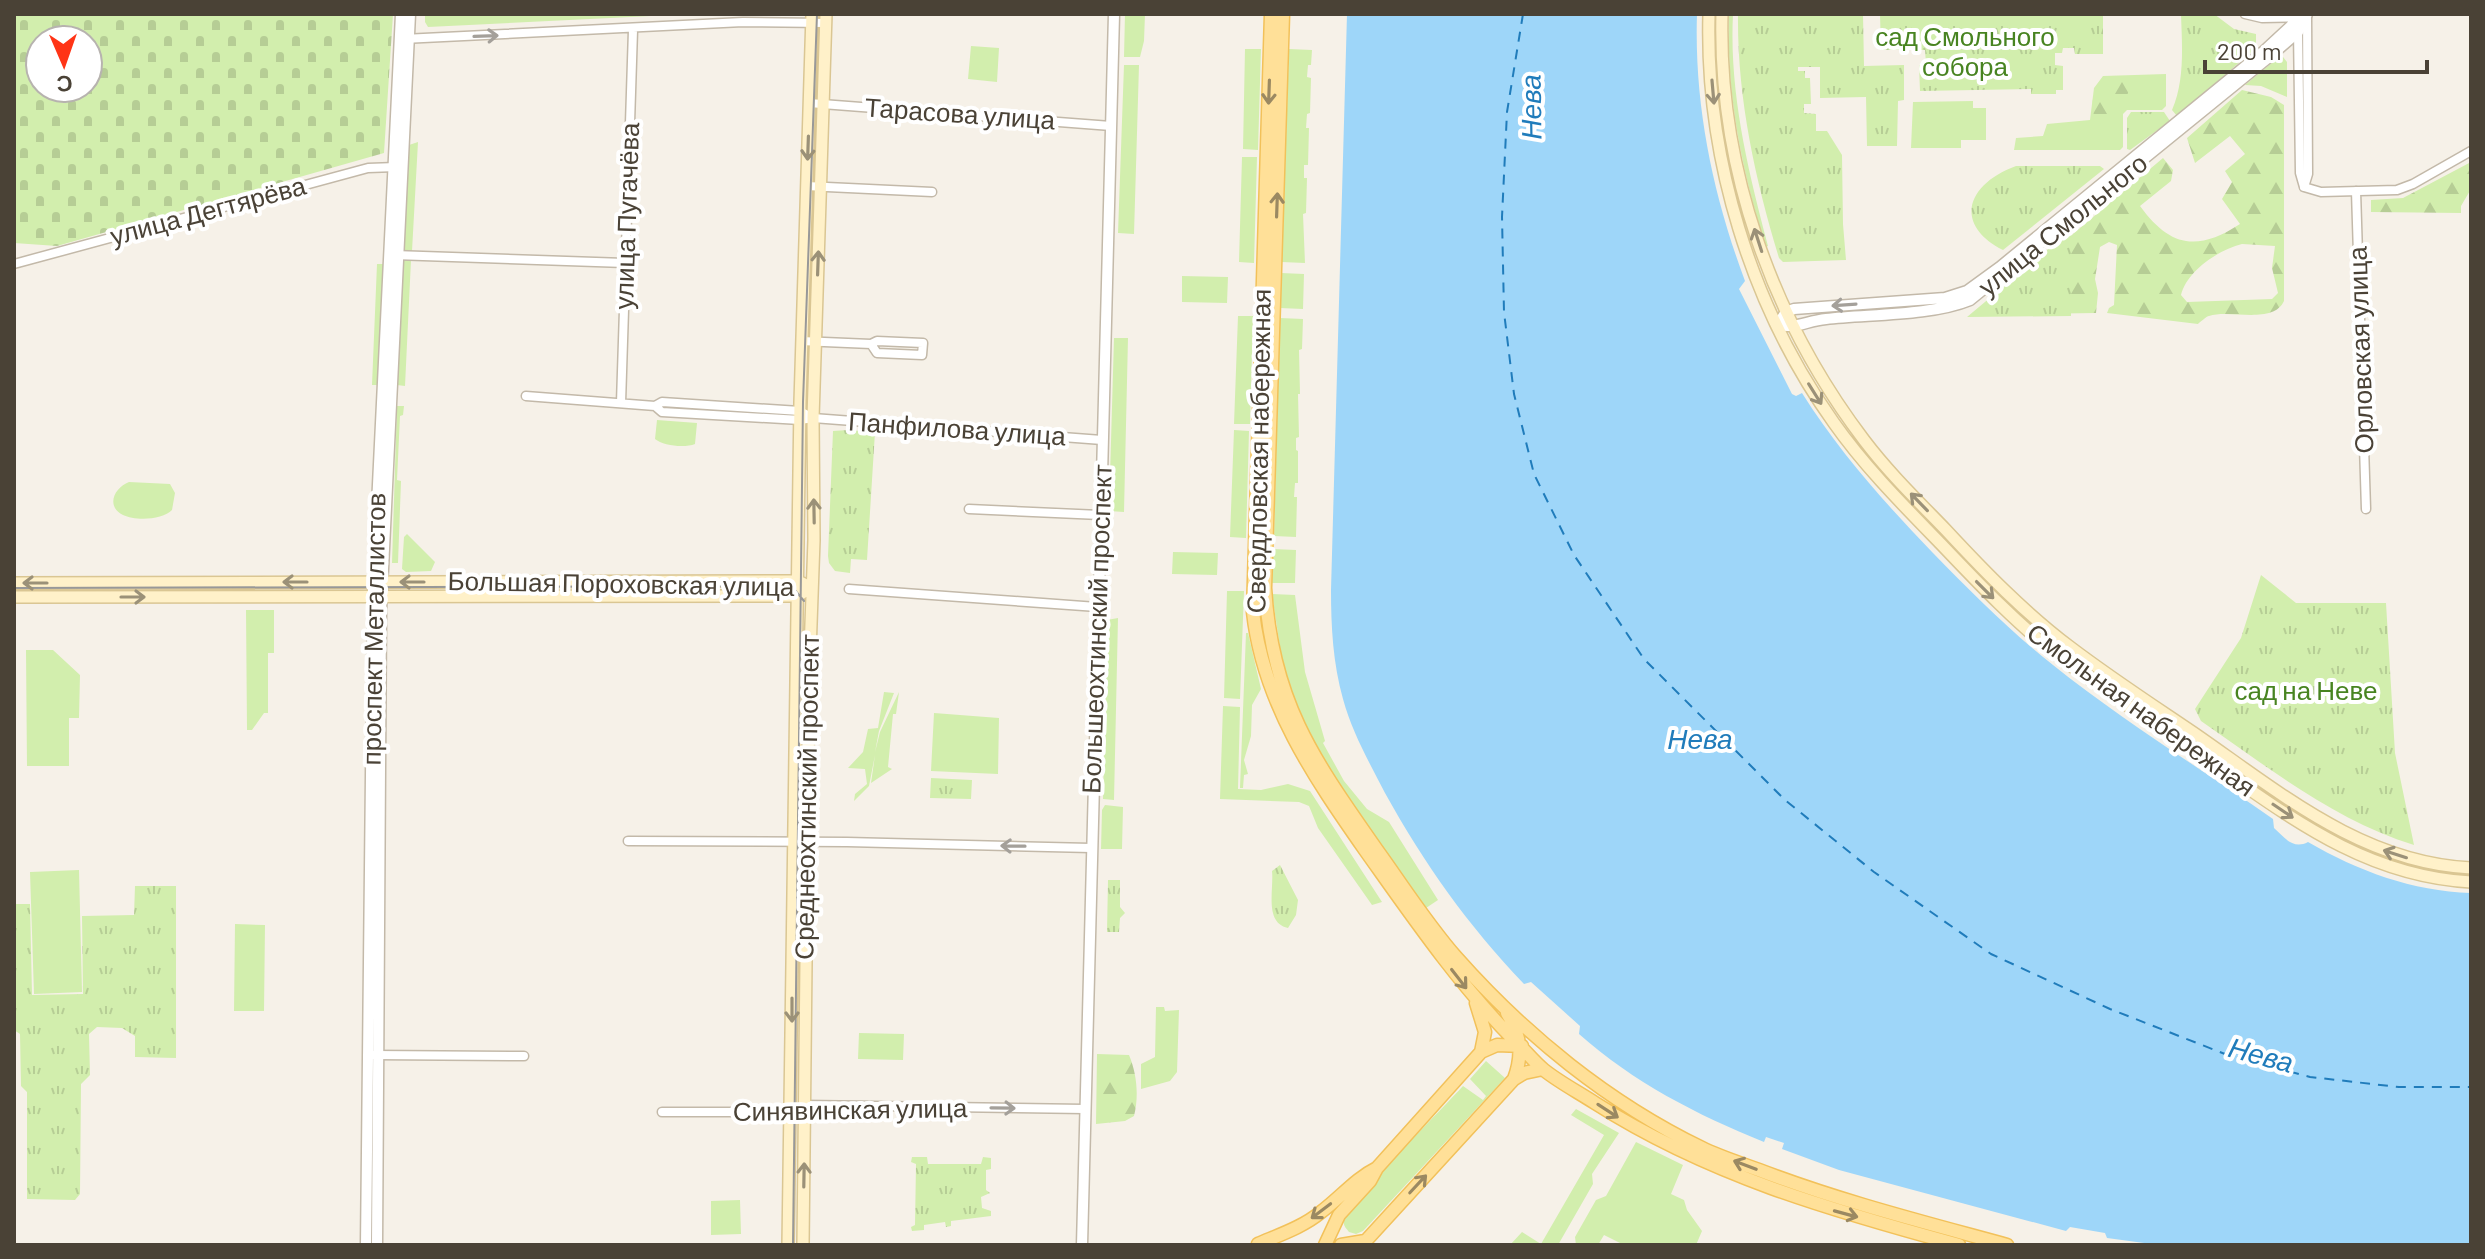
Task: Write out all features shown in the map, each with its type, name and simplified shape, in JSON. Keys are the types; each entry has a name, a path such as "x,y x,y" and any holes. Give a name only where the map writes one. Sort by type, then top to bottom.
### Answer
{"main road":[{"name":"Свердловская набережная","path":"1271,14 1253,612 1255,631 1278,706 1318,783 1409,913 1475,1000 1543,1069 1631,1126 1698,1160 1826,1209 1959,1245"},
{"name":"Свердловская набережная","path":"1283,14 1265,588 1273,654 1287,701 1326,777 1455,956 1556,1055 1627,1105 1703,1148 1830,1197 2007,1245"},
{"name":"Смольная набережная","path":"1709,14 1712,80 1724,169 1752,266 1792,356 1832,421 1876,478 1989,594 2061,658 2234,778 2336,845 2397,869 2471,882"},
{"name":"Смольная набережная","path":"1722,14 1723,64 1737,166 1762,252 1794,328 1847,417 1888,470 1997,584 2070,647 2305,810 2342,833 2401,856 2471,868"},
{"name":"Среднеохтинский проспект","path":"788,1245 801,341 812,18"},
{"name":"Среднеохтинский проспект","path":"803,1245 814,540 813,418 826,18"},
{"name":"Большая Пороховская улица","path":"14,583 798,581 811,588"},
{"name":"Большая Пороховская улица","path":"14,597 798,596 811,588"},
{"path":"1475,1000 1485,1032 1481,1052"},
{"name":"Свердловская набережная","path":"1502,1003 1520,1045"},
{"path":"1325,1245 1339,1215 1481,1052 1497,1045 1520,1045 1520,1063 1514,1079"},
{"name":"Свердловская набережная","path":"1520,1045 1556,1055"},
{"path":"1341,1245 1363,1243 1514,1079 1524,1073 1543,1069"},
{"path":"1256,1245 1303,1224 1362,1175 1377,1168"},
{"path":"1256,1245 1270,1245"}],"street":[{"name":"проспект Металлистов","path":"366,1245 373,1055 377,596 404,39 401,14"},
{"name":"проспект Металлистов","path":"404,39 410,14"},
{"name":"Большеохтинский проспект","path":"1082,1245 1114,14"},
{"path":"2245,14 2262,18 2302,16 2308,174 2304,187"},
{"name":"улица Смольного","path":"1777,325 1794,328 1822,319 1946,307 1970,300 2298,32 2302,16"},
{"name":"улица Смольного","path":"1786,312 1813,307 1945,298 1967,291 2264,51 2302,16"},
{"path":"404,39 826,18"},
{"name":"улица Пугачёва","path":"621,403 633,30"},
{"path":"2298,32 2300,173 2304,187"},
{"name":"Тарасова улица","path":"809,103 1111,126"},
{"path":"2304,187 2315,191 2404,188 2471,151"},
{"name":"улица Дегтярёва","path":"14,264 368,168 398,167"},
{"path":"806,186 932,192"},
{"name":"Орловская улица","path":"2356,191 2366,509"},
{"path":"393,255 625,263"},
{"path":"1777,325 1786,312"},
{"path":"801,341 923,343 922,355 877,353 871,344"},
{"name":"Панфилова улица","path":"526,396 655,406 662,402 813,418 1102,440"},
{"path":"969,509 1100,515"},
{"path":"849,589 1097,607"},
{"path":"628,841 807,841 1091,848"},
{"name":"проспект Металлистов","path":"373,1055 377,1245"},
{"path":"373,1055 524,1056"},
{"name":"Синявинская улица","path":"662,1112 791,1112 804,1105 1085,1109"}],"green space":[{"path":"14,14 393,14 384,153 57,246 14,243"},
{"path":"425,14 692,14 428,27"},
{"path":"1125,14 1145,14 1140,57 1124,57"},
{"path":"1729,14 1733,14 1737,102 1766,247 1737,132 1730,74"},
{"name":"сад Смольного собора","path":"1738,14 1863,14 1864,66 1904,65 1904,100 1898,101 1897,146 1867,146 1866,97 1820,98 1820,67 1798,67 1798,71 1805,71 1805,78 1810,78 1811,104 1804,104 1804,113 1816,114 1816,131 1827,131 1842,155 1846,260 1783,262 1779,258 1749,138 1738,45"},
{"name":"сад Смольного собора","path":"1880,14 2103,14 2103,54 2075,54 2074,48 2063,48 2062,53 2055,53 2055,65 2063,66 2063,90 2056,90 2056,94 2031,94 2031,89 1920,91 1919,65 1926,64 1925,50 1920,50 1919,43 1905,43 1905,50 1881,50"},
{"path":"2181,14 2214,14 2234,29 2256,34 2256,48 2177,116 2172,110 2181,75"},
{"path":"971,46 999,48 997,82 968,79"},
{"path":"1245,49 1261,49 1258,150 1243,149"},
{"path":"1289,49 1312,50 1307,77 1311,78 1310,113 1307,114 1306,128 1309,128 1308,165 1304,165 1304,178 1307,178 1306,213 1303,214 1305,263 1282,262"},
{"path":"2279,57 2287,62 2287,97 2261,86 2245,85"},
{"path":"1124,65 1139,65 1134,234 1118,233"},
{"path":"2166,74 2166,106 2162,110 2127,110 2123,114 2123,147 2120,150 2014,150 2016,138 2043,136 2047,124 2090,120 2094,88 2103,76"},
{"path":"2117,76 2144,79 2138,86 2129,88 2125,106 2117,106 2114,114 2095,119 2093,98 2099,86"},
{"path":"2242,90 2271,97 2284,105 2284,301 2278,308 2261,314 2218,314 2198,324 2107,313 2114,305 2117,245 2109,242 2100,247 2095,279 2098,293 2096,313 1977,315 2163,158 2173,170 2171,181 2140,206 2162,230 2185,241 2197,241 2210,239 2240,224 2222,199 2232,182 2225,171 2245,154 2230,136 2195,163 2187,138","holes":["2242,244 2275,246 2272,268 2278,293 2272,299 2187,302 2181,295 2197,270 2223,251"]},
{"path":"1973,101 1973,108 1986,108 1986,140 1961,140 1961,148 1911,148 1913,102"},
{"path":"2131,112 2164,112 2170,121 2130,150 2127,149 2127,118"},
{"path":"418,142 412,251 403,251 409,145"},
{"path":"1242,157 1257,157 1254,263 1239,262"},
{"path":"2471,162 2471,189 2461,206 2461,213 2371,212 2371,200 2403,198"},
{"path":"2016,166 2100,166 2104,169 2003,250 1976,228 1972,204 1987,182"},
{"path":"2071,230 2071,316 1967,317"},
{"path":"403,260 411,260 405,386 397,385"},
{"path":"377,264 385,264 378,385 372,385"},
{"path":"1281,273 1304,274 1303,309 1280,308"},
{"path":"1182,276 1228,277 1227,303 1182,302"},
{"path":"1238,316 1253,316 1250,424 1234,424"},
{"path":"1280,318 1303,319 1302,349 1299,350 1299,437 1296,438 1298,483 1295,483 1294,497 1297,497 1296,537 1274,536"},
{"path":"1114,338 1128,338 1124,512 1109,511"},
{"path":"397,406 404,406 403,415 400,416 397,480 401,481 398,563 392,563"},
{"path":"657,420 697,423 695,444 674,446 655,439"},
{"path":"1234,430 1249,431 1246,538 1230,537"},
{"path":"833,431 875,432 867,560 851,559 850,573 835,571 828,556"},
{"path":"129,482 170,484 175,493 172,510 149,518 123,515 113,502 116,492"},
{"path":"407,534 435,562 431,571 406,572 402,569 404,537"},
{"path":"1273,549 1296,550 1295,583 1272,583"},
{"path":"1173,552 1218,553 1217,575 1172,574"},
{"name":"сад на Неве","path":"2261,575 2296,603 2386,603 2395,753 2414,845 2329,807 2201,721 2195,709 2241,638"},
{"path":"1227,591 1244,591 1240,699 1224,698"},
{"path":"1272,594 1295,595 1305,672 1325,741 1323,743 1344,781 1367,809 1389,822 1438,900 1426,908 1322,760 1299,715 1283,667"},
{"path":"246,610 274,610 274,653 268,653 268,713 264,713 252,730 247,730"},
{"path":"1118,618 1114,800 1103,799 1107,620"},
{"path":"1246,633 1261,689 1252,705 1251,736 1244,760 1248,774 1244,775 1243,788 1240,788"},
{"path":"26,650 53,650 80,675 79,718 69,718 69,766 27,766"},
{"path":"884,692 894,693 879,731 875,752 880,732 899,692 896,714 893,714 888,767 892,769 871,783 875,755 869,786 854,801 855,794 867,784 865,769 848,768 863,752 868,729 878,728"},
{"path":"1223,706 1240,707 1238,789 1261,790 1288,784 1310,791 1382,902 1372,905 1318,828 1309,806 1299,802 1220,799"},
{"path":"934,713 999,718 998,774 931,771"},
{"path":"931,778 972,780 971,799 930,798"},
{"path":"1105,805 1123,807 1122,849 1101,849 1102,810"},
{"path":"1280,865 1298,900 1296,915 1288,928 1276,920 1273,913 1272,871"},
{"path":"79,870 82,992 34,994 30,872"},
{"path":"1108,880 1120,880 1120,907 1125,913 1120,918 1119,932 1107,932"},
{"path":"135,886 176,886 176,1058 135,1057 135,1036 122,1028 97,1027 89,1034 90,1075 81,1084 80,1194 75,1200 27,1199 27,1092 21,1086 20,1034 14,1030 14,904 30,904 32,995 83,994 82,916 134,915"},
{"path":"235,924 265,925 264,1011 234,1011"},
{"path":"1156,1007 1164,1007 1165,1011 1179,1010 1177,1072 1170,1081 1141,1089 1141,1064 1155,1057"},
{"path":"859,1033 904,1034 903,1060 858,1059"},
{"path":"1097,1054 1129,1055 1132,1062 1137,1093 1134,1116 1125,1121 1096,1124"},
{"path":"1486,1061 1505,1078 1363,1231 1356,1234 1349,1232 1344,1221 1349,1211 1463,1086 1483,1100 1486,1096 1470,1079"},
{"path":"1576,1109 1619,1133 1592,1174 1593,1184 1558,1245 1510,1245 1522,1232 1541,1244 1604,1135 1571,1115"},
{"path":"1636,1142 1683,1165 1671,1194 1684,1200 1687,1210 1702,1231 1696,1245 1624,1245 1604,1235 1598,1245 1576,1245 1575,1237 1596,1200 1606,1196"},
{"path":"912,1157 927,1157 928,1164 981,1164 983,1157 991,1158 991,1169 986,1170 986,1190 990,1193 981,1197 982,1208 991,1211 991,1216 951,1221 951,1226 946,1227 945,1222 924,1225 924,1230 912,1231 911,1227 915,1225 916,1164 911,1162"},
{"path":"740,1200 741,1234 711,1235 711,1201"}],"water":[{"name":"Нева","path":"1347,14 1697,14 1702,116 1715,183 1745,281 1739,289 1792,394 1802,393 1847,457 1880,496 1962,583 2037,652 2107,706 2273,819 2274,828 2289,841 2298,844 2308,842 2346,862 2407,884 2471,893 2471,1245 2159,1245 2107,1238 2105,1233 2070,1227 2066,1231 1839,1170 1782,1149 1784,1143 1766,1137 1764,1142 1739,1132 1690,1109 1644,1082 1579,1034 1580,1026 1531,982 1524,984 1503,962 1448,893 1385,793 1356,735 1337,672 1331,590"}],"ferry route":[{"path":"1523,14 1507,112 1502,217 1504,312 1514,394 1534,474 1574,555 1644,659 1785,800 1874,872 1991,954 2110,1009 2225,1054 2310,1077 2399,1087 2471,1087"}],"tram line":[{"path":"793,1245 803,402 817,14"},
{"path":"14,588 784,586 794,589 804,601"}]}
